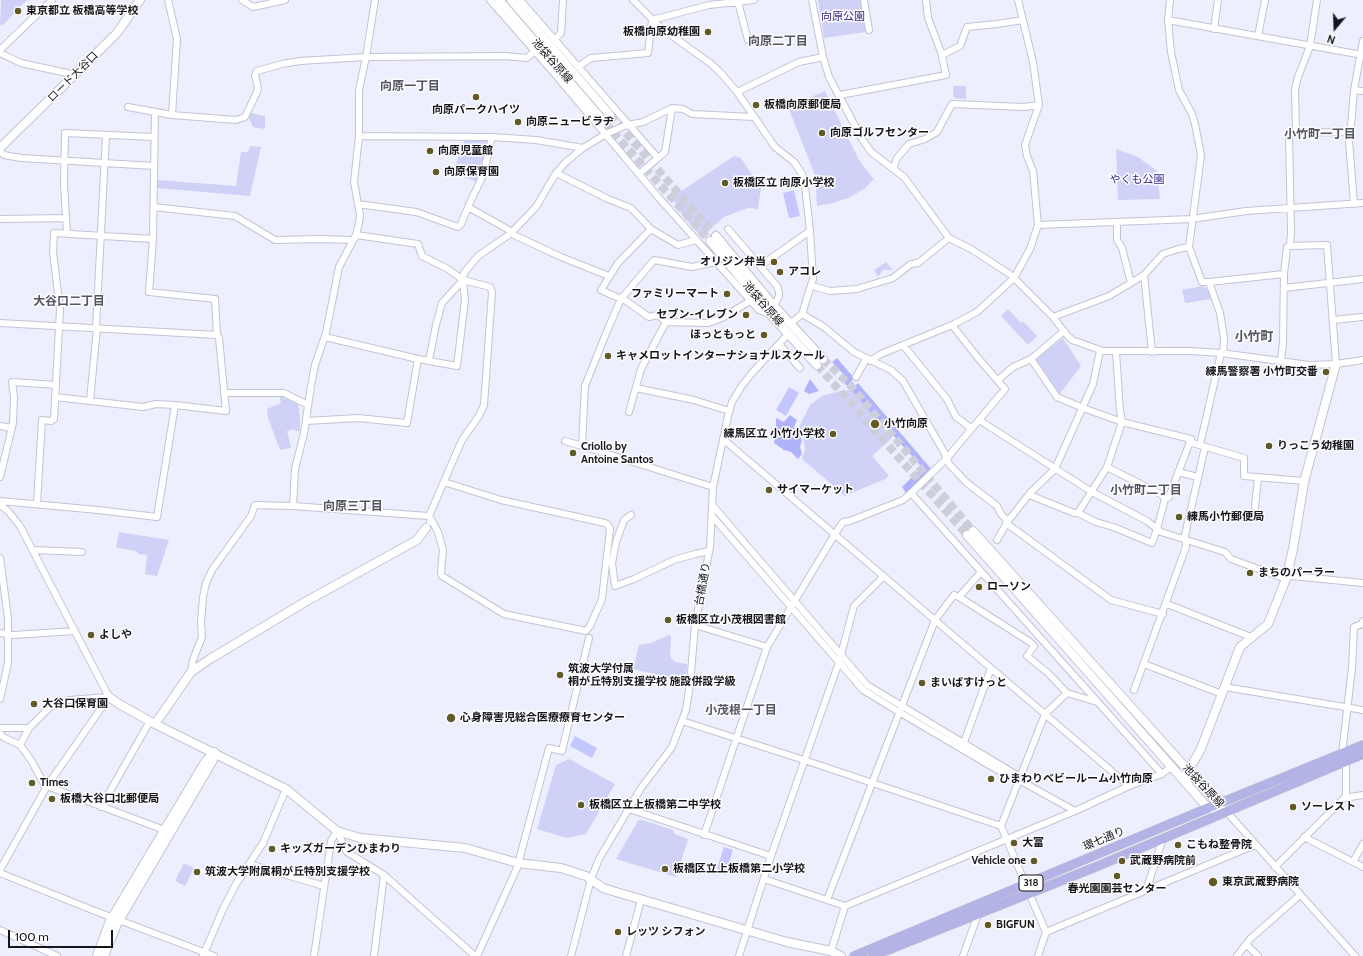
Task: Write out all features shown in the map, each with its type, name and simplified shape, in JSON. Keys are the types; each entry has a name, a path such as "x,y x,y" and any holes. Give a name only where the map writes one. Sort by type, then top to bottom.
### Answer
{"main road":[{"name":"環七通り","path":"854,956 1162,838 1344,758 1363,745"},
{"name":"環七通り","path":"873,956 978,914 1027,889 1208,808 1344,758 1363,754"}],"street":[{"path":"52,0 0,51 21,63 76,75"},
{"name":"ロード大谷口","path":"0,150 117,33 140,0"},
{"path":"168,0 177,39 172,115"},
{"path":"242,0 253,7 284,0"},
{"path":"293,506 295,469 304,432 315,365 325,337 339,267 354,238 359,223 360,215 354,182 359,136 359,90 375,0"},
{"path":"490,0 750,301 759,310 771,315"},
{"name":"池袋谷原線","path":"499,0 605,123"},
{"name":"池袋谷原線","path":"511,0 610,116"},
{"path":"520,0 657,157"},
{"path":"554,40 561,33 563,0"},
{"path":"633,0 669,35 710,63 720,72 737,92 775,147 794,162 802,174 805,186 810,231 813,279 802,314 790,324"},
{"path":"652,20 711,3 754,0"},
{"path":"812,0 822,57 829,77 866,146 871,152 904,178 949,238 970,249 1014,278 1072,340 1100,351 1191,351 1222,353 1309,365 1336,364 1363,360"},
{"path":"864,0 869,30"},
{"path":"840,95 946,75 942,55 928,18 926,0"},
{"path":"856,376 868,360 952,325 977,312 1014,278 1030,249 1038,225 1033,171 1027,156 1026,144 1038,105 1033,62 1018,0"},
{"path":"1170,0 1168,20 1171,52 1179,90 1192,114 1201,155 1189,247 1202,282 1284,274"},
{"path":"1214,29 1218,0"},
{"path":"1258,36 1265,0"},
{"path":"1296,132 1295,89 1298,76 1310,46 1317,0"},
{"path":"738,2 748,40"},
{"path":"578,67 591,58 648,53 652,20"},
{"path":"942,55 960,46 967,27 1023,20"},
{"path":"1168,20 1362,55"},
{"path":"1354,204 1349,141 1354,90 1362,55 1363,41"},
{"path":"128,107 172,115 236,120 244,117 257,92 258,88 255,75 257,71 282,64 300,61 366,57 505,56 527,58 535,51"},
{"path":"737,92 799,62 822,57"},
{"path":"1354,90 1363,91"},
{"path":"893,169 897,158 910,144 925,139 937,132 952,104 1024,107 1038,105"},
{"path":"325,337 418,359 457,366 465,300 463,280 464,273 478,256 512,232 536,207 556,173 566,162 583,148 606,134 629,125 643,122 672,108 682,109 692,114 754,117"},
{"path":"639,174 657,157 659,158 665,152 672,108"},
{"path":"55,397 144,407 156,404 226,411 219,338 217,335 215,299 149,292 153,239 155,112"},
{"path":"1281,361 1283,343 1284,274 1287,247 1290,246 1291,232 1288,133 1346,132 1350,135"},
{"path":"67,233 64,161 66,133 154,137"},
{"path":"90,400 96,328 106,135"},
{"path":"359,136 492,137 536,140 583,148"},
{"path":"358,204 416,212 458,227 461,224 483,175 492,137"},
{"path":"0,150 4,155 8,156 154,166"},
{"path":"556,173 602,196 631,208 651,229 678,245 696,240"},
{"path":"1038,225 1192,220 1246,211 1363,203"},
{"path":"101,807 153,722 191,672 210,659 306,602 417,540 426,528 462,440 479,416 484,406 492,292 490,287 463,280 448,269 422,256 418,244 354,238 275,240 235,216 154,207"},
{"path":"468,207 509,230 514,235 561,257 609,276"},
{"path":"0,219 66,218"},
{"path":"1117,222 1117,240 1122,248 1131,283"},
{"path":"651,229 618,263 601,290 622,299 649,316 658,315 666,322 708,323 722,318 750,301"},
{"path":"728,229 777,286 779,296 774,306"},
{"path":"760,266 810,231"},
{"path":"37,504 42,420 51,421 54,419 60,327 60,310 53,252 54,233 153,239"},
{"name":"池袋谷原線","path":"817,365 771,315 713,238 823,359"},
{"path":"812,286 830,291 857,288 893,278 911,264 918,263 949,238"},
{"path":"1188,785 1186,774 1200,751 1240,647 1268,624 1286,578 1304,482 1336,364 1327,245 1290,246"},
{"path":"1053,318 1109,296 1144,275 1163,254 1189,247"},
{"path":"582,446 585,386 607,331 622,299 654,260 692,267 716,262"},
{"path":"1144,275 1152,352"},
{"path":"1284,288 1363,279"},
{"path":"429,360 434,330 442,303 463,280"},
{"path":"1134,690 1167,604 1186,547 1185,535 1222,353 1224,338 1220,313 1209,282"},
{"path":"802,314 824,327 854,352 891,370 903,381 937,438 949,464 967,483 997,506 1007,522 1111,600 1162,614"},
{"path":"1333,320 1363,317"},
{"path":"629,412 641,369 666,322"},
{"path":"0,324 217,335"},
{"path":"704,834 767,647 843,522 850,521 903,500 912,493 946,458 1004,389 952,325"},
{"path":"998,380 1013,367 1031,360 1064,331"},
{"name":"台橋通り","path":"570,956 591,879 599,859 641,788 672,747 682,721 690,684 695,624 710,547 713,487 732,402 741,388 789,333"},
{"path":"779,344 800,368"},
{"path":"903,345 947,399 956,417 971,428"},
{"path":"997,540 1007,522 1030,494 1055,469 1095,380 1100,351"},
{"path":"1078,513 1107,467 1122,422 1116,352"},
{"path":"306,421 358,418 406,423 418,359"},
{"path":"1030,494 1074,513 1078,513 1096,522 1116,528 1152,543 1165,499 1169,497 1191,439 1122,422 1057,397 1031,360"},
{"path":"0,477 12,428 14,397 12,382 56,386"},
{"path":"636,388 694,400 729,411"},
{"path":"224,393 284,393 308,405"},
{"path":"0,501 157,516 175,405"},
{"path":"978,420 1092,492 1147,521 1161,532 1225,552 1231,559 1286,578 1292,576 1363,583"},
{"path":"0,426 12,428"},
{"path":"723,439 1129,786"},
{"path":"565,441 713,487"},
{"path":"1189,442 1244,458 1244,476 1304,482"},
{"path":"1107,467 1162,495 1165,499"},
{"path":"1178,472 1198,477"},
{"path":"1256,507 1258,478"},
{"path":"430,518 438,532 443,550 440,572 442,576 504,614 586,631 590,626 602,599 610,529 608,525 605,523 501,500 444,482"},
{"path":"912,493 1162,774"},
{"path":"0,505 20,526 109,697 153,722 286,789 337,831 360,838 465,848 518,863 561,868 586,876 603,888 641,900 841,956"},
{"path":"191,672 193,660 202,637 201,623 203,597 206,584 212,570 251,516 255,505 284,507 293,506 430,518"},
{"path":"713,506 840,658 867,685 900,710 1075,811"},
{"path":"631,515 624,520 616,542 612,563 615,586 634,579 674,560 709,551"},
{"path":"712,516 793,603"},
{"name":"池袋谷原線","path":"970,533 1033,597 1188,771 1226,811 1208,808 970,533"},
{"path":"33,550 82,552"},
{"path":"0,558 8,618 8,663 0,699"},
{"path":"959,597 981,572"},
{"path":"739,956 771,856 840,658 854,606 884,576"},
{"path":"827,900 935,620 954,595 1030,642 1034,646 1027,656 1048,673 1067,693 1097,702"},
{"path":"1167,604 1251,637"},
{"path":"1346,797 1344,758 1346,708 1352,668 1354,627 1362,624 1363,621"},
{"path":"695,624 767,647"},
{"path":"0,634 8,635 75,632"},
{"path":"337,831 347,852 384,875 476,956 501,906 518,863 549,748 562,751 589,638"},
{"path":"1144,664 1223,690 1363,710"},
{"path":"963,747 991,668"},
{"path":"1038,956 1046,932 1001,826 1045,714 1067,693"},
{"path":"20,745 29,728 50,707 69,700 109,697"},
{"path":"0,870 47,786 109,697"},
{"path":"682,721 1001,826"},
{"path":"0,728 29,728"},
{"path":"0,734 20,745 31,760 44,784 47,786 167,831"},
{"path":"97,956 116,919 167,831 213,760 214,752"},
{"path":"764,879 845,906 1007,840 1129,786 1162,774 1172,766"},
{"path":"203,955 223,909 263,843 286,789"},
{"path":"1275,867 1346,797 1363,795"},
{"path":"629,810 771,856"},
{"path":"1226,811 1355,956"},
{"path":"314,956 331,841 337,831"},
{"path":"1304,837 1363,867"},
{"path":"1149,889 1148,885 1162,838"},
{"path":"1354,862 1363,844"},
{"path":"1046,932 1255,845"},
{"path":"249,864 324,886"},
{"path":"0,873 203,955 214,956"},
{"path":"374,956 384,875"},
{"path":"1237,956 1246,944 1300,895"},
{"path":"626,956 641,900"},
{"path":"831,952 845,906"},
{"path":"963,956 978,914"},
{"path":"104,956 116,919"},
{"path":"0,930 58,956"},
{"path":"1246,944 1258,956"}],"green space":[{"path":"1,0 27,0 2,26 0,24"},
{"name":"向原公園","path":"818,0 861,0 866,32 824,38"},
{"path":"953,86 966,86 966,99 954,98"},
{"name":"向原ゴルフセンター","path":"825,91 859,160 876,182 873,180 864,189 848,198 817,206 815,175 788,107"},
{"path":"251,113 265,116 265,129 253,127 249,118"},
{"path":"464,141 486,141 488,143 481,174 477,182 453,173"},
{"path":"250,146 261,147 250,196 157,188 157,180 236,186 241,152 248,152"},
{"name":"やくも公園","path":"1116,149 1138,157 1157,171 1160,199 1118,200"},
{"path":"734,156 741,158 761,188 758,209 748,208 724,217 701,237 680,212 682,211 671,198"},
{"path":"886,262 893,270 883,270 878,277 874,270"},
{"path":"1203,286 1208,289 1212,299 1185,303 1182,290"},
{"path":"1008,309 1021,323 1023,321 1037,336 1028,345 1001,316"},
{"path":"1063,338 1081,366 1059,395 1035,360"},
{"path":"851,390 892,438 872,456 889,476 845,496 802,459 805,449 803,434 799,427 810,405 822,396 840,391"},
{"path":"279,396 284,396 298,404 300,416 300,431 296,431 294,429 287,431 291,448 280,450 268,418 267,409 281,403"},
{"path":"119,532 169,540 157,576 145,574 147,555 116,547"},
{"path":"669,635 671,636 671,658 675,662 687,664 686,676 680,680 633,669 639,645 651,643"},
{"path":"569,759 615,784 586,834 567,838 537,829 556,765"},
{"path":"639,819 673,830 675,834 688,839 676,877 616,859"},
{"path":"184,863 194,868 185,886 175,881"}],"shaded area":[{"path":"794,190 800,216 789,218 783,193"},
{"path":"837,358 854,378 847,386 842,380 845,376 832,362"},
{"path":"810,379 819,391 809,394 804,391"},
{"path":"858,383 932,470 906,493 902,487 922,467 875,418 851,390"},
{"path":"789,387 799,393 786,416 776,410"},
{"path":"790,415 797,420 794,427 802,440 800,447 802,454 798,459 791,452 784,450 774,443 776,434 776,418 784,422"},
{"path":"575,736 597,748 592,758 570,746"},
{"path":"724,847 733,850 725,875 716,871"}],"tunnel":[{"path":"610,115 716,236"},
{"path":"605,123 710,241"},
{"path":"823,359 851,386 973,531"},
{"path":"817,365 967,535"}],"place":[{"name":"東京都立 板橋高等学校","path":"18,11"},
{"name":"板橋向原幼稚園","path":"708,32"},
{"name":"向原パークハイツ","path":"476,97"},
{"name":"板橋向原郵便局","path":"756,105"},
{"name":"向原ニュービラヂ","path":"518,122"},
{"name":"向原ゴルフセンター","path":"822,133"},
{"name":"向原児童館","path":"430,151"},
{"name":"向原保育園","path":"436,172"},
{"name":"板橋区立 向原小学校","path":"725,183"},
{"name":"オリジン弁当","path":"774,262"},
{"name":"アコレ","path":"780,272"},
{"name":"ファミリーマート","path":"727,294"},
{"name":"セブン-イレブン","path":"746,315"},
{"name":"ほっともっと","path":"764,335"},
{"name":"キャメロットインターナショナルスクール","path":"608,356"},
{"name":"練馬警察署 小竹町交番","path":"1326,372"},
{"name":"小竹向原","path":"875,424"},
{"name":"練馬区立 小竹小学校","path":"833,434"},
{"name":"りっこう幼稚園","path":"1269,446"},
{"name":"Criollo by Antoine Santos","path":"573,453"},
{"name":"サイマーケット","path":"769,490"},
{"name":"練馬小竹郵便局","path":"1179,517"},
{"name":"まちのパーラー","path":"1250,573"},
{"name":"ローソン","path":"979,587"},
{"name":"板橋区立小茂根図書館","path":"668,620"},
{"name":"よしや","path":"91,635"},
{"name":"筑波大学付属 桐が丘特別支援学校 施設併設学級","path":"560,675"},
{"name":"まいばすけっと","path":"922,683"},
{"name":"大谷口保育園","path":"34,704"},
{"name":"心身障害児総合医療療育センター","path":"451,718"},
{"name":"ひまわりベビールーム小竹向原","path":"991,779"},
{"name":"Times","path":"32,783"},
{"name":"板橋大谷口北郵便局","path":"52,799"},
{"name":"板橋区立上板橋第二中学校","path":"581,805"},
{"name":"ソーレスト","path":"1293,807"},
{"name":"大富","path":"1014,843"},
{"name":"こもね整骨院","path":"1178,845"},
{"name":"キッズガーデンひまわり","path":"272,849"},
{"name":"Vehicle one","path":"1034,861"},
{"name":"武蔵野病院前","path":"1122,861"},
{"name":"板橋区立上板橋第二小学校","path":"665,869"},
{"name":"筑波大学附属桐が丘特別支援学校","path":"197,872"},
{"name":"春光園園芸センター","path":"1117,876"},
{"name":"東京武蔵野病院","path":"1213,882"},
{"name":"BIGFUN","path":"988,925"},
{"name":"レッツ シフォン","path":"618,932"}],"district":[{"name":"向原二丁目","path":"778,41"},
{"name":"向原一丁目","path":"410,86"},
{"name":"小竹町一丁目","path":"1320,134"},
{"name":"大谷口二丁目","path":"69,301"},
{"name":"小竹町","path":"1254,337"},
{"name":"小竹町二丁目","path":"1146,490"},
{"name":"向原三丁目","path":"353,506"},
{"name":"小茂根一丁目","path":"741,710"}]}
